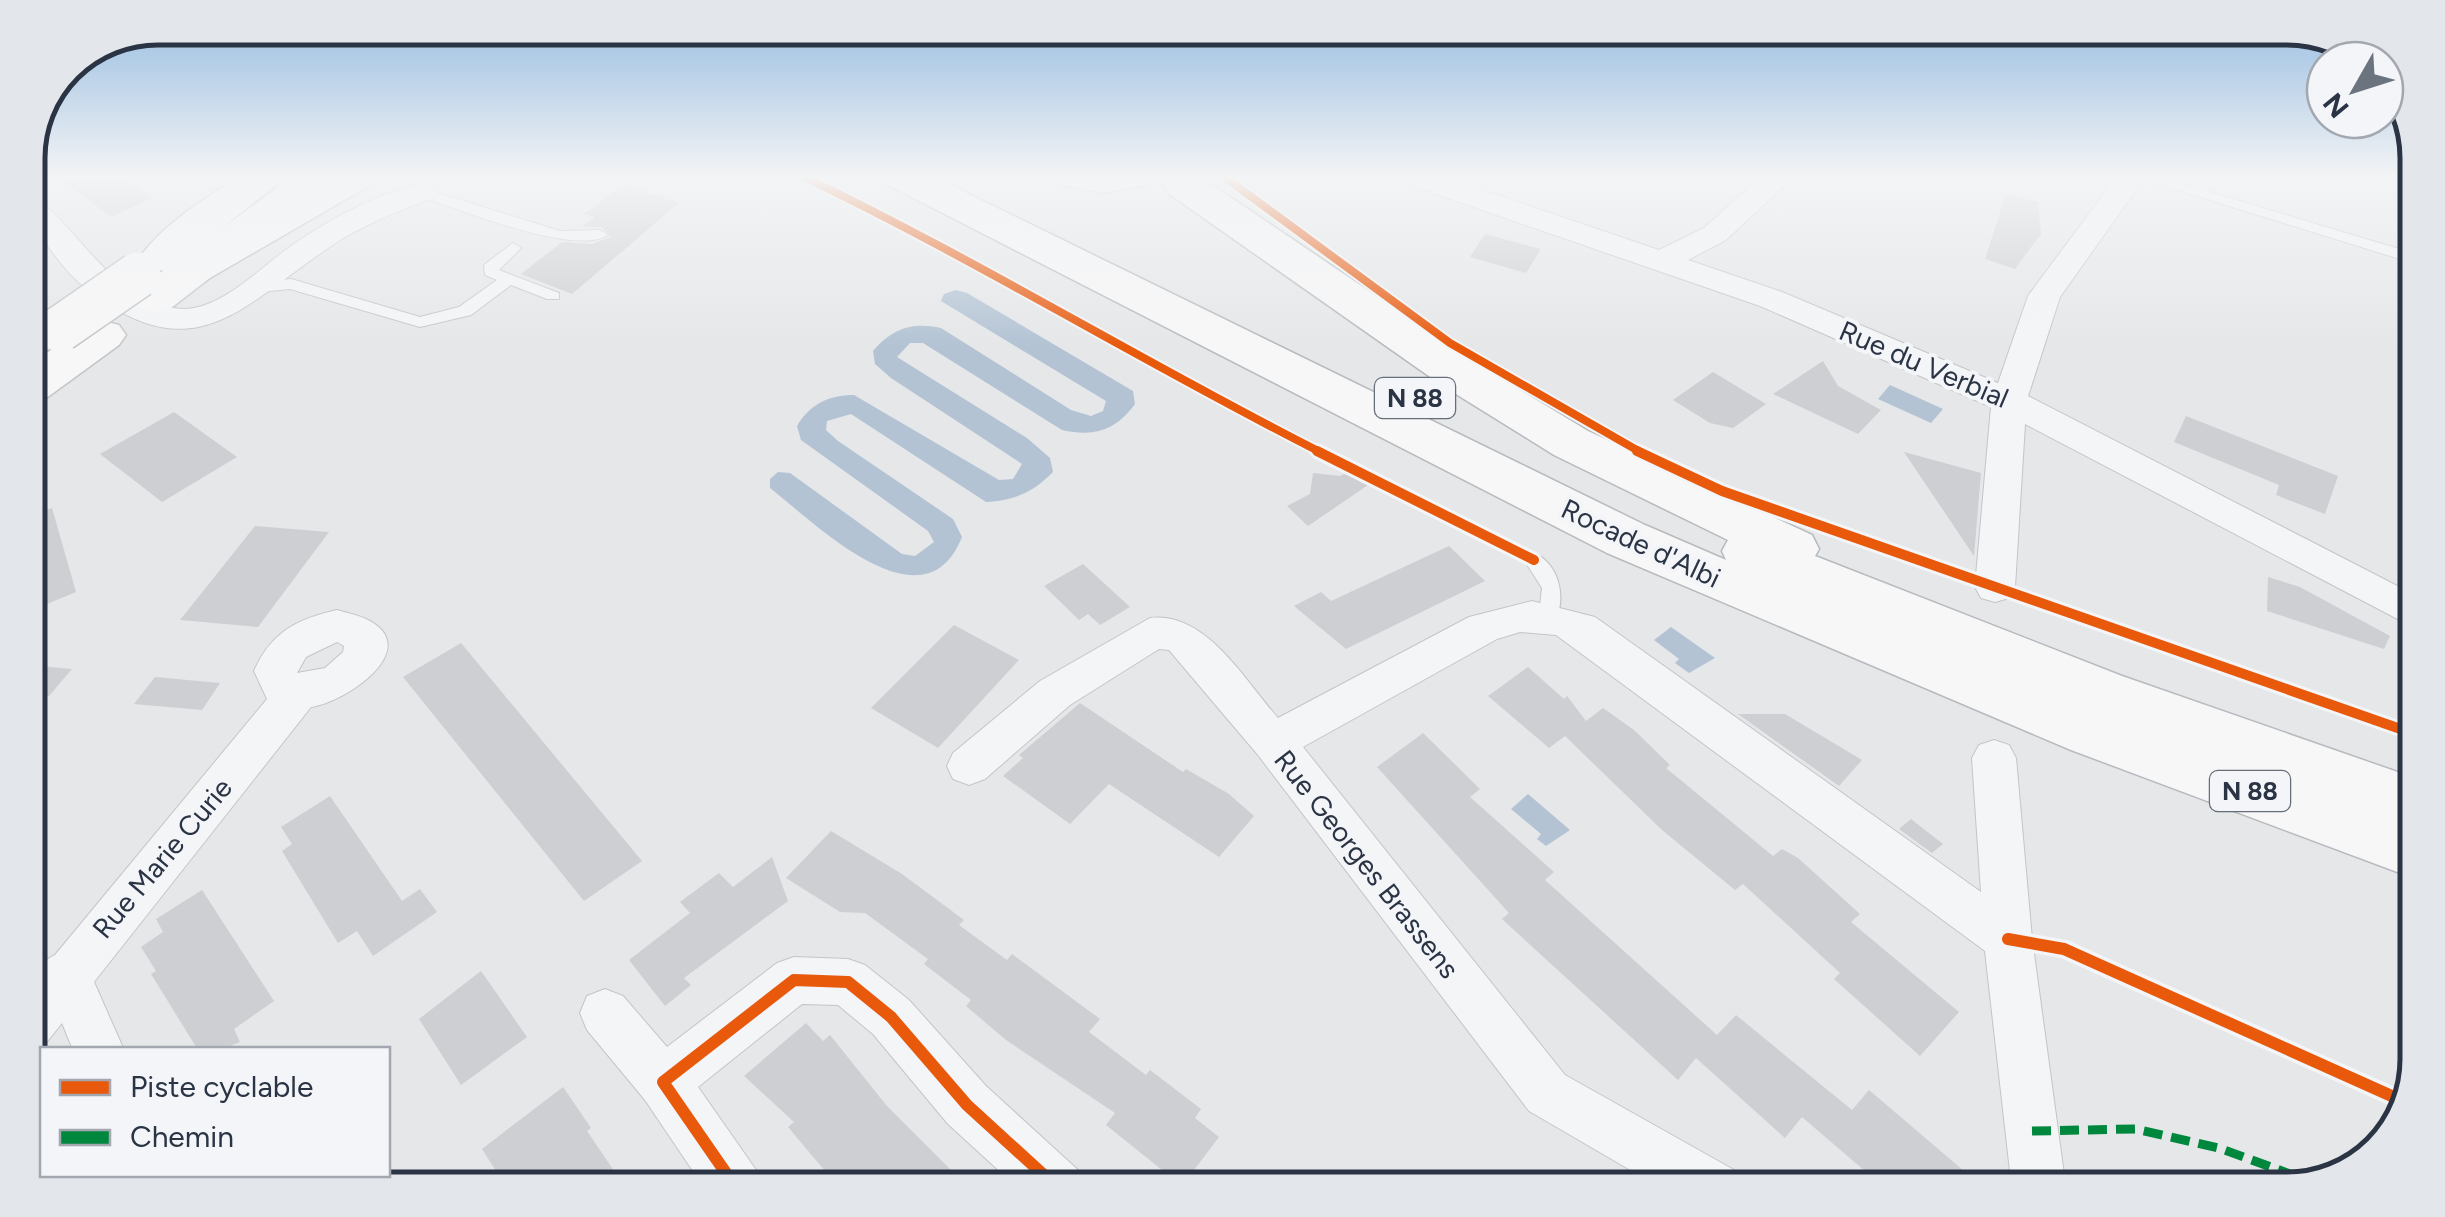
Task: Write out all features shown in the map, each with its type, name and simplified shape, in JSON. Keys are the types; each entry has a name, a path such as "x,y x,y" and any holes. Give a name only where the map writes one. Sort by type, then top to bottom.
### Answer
{"main road":[{"path":"160,276 192,233"},
{"path":"160,276 220,233"},
{"path":"45,364 63,339 230,233"},
{"path":"160,276 246,233"},
{"path":"975,233 1176,335 1626,538"},
{"name":"Rocade d'Albi","path":"1014,233 1626,538 1837,630 2092,733 2400,845"},
{"name":"Rocade d'Albi","path":"1076,233 1566,471 1877,605 2102,693 2400,801"},
{"path":"1253,233 1460,376 1571,443 1810,557 1877,605"}],"street":[{"path":"58,233 92,278 162,322 198,320 260,287 334,233"},
{"name":"Rue du Verbial","path":"1582,233 1772,299 2010,401 2400,605"},
{"path":"1995,587 2010,401 2044,296 2092,233"},
{"path":"1664,260 1715,234 1772,299"},
{"name":"Rue Georges Brassens","path":"1549,615 1518,613 1482,628 1273,742 1547,1094 1684,1172"},
{"path":"1549,615 1580,628 2008,939"},
{"path":"969,766 1055,693 1150,634 1166,632 1182,638 1273,742"},
{"name":"Rue Marie Curie","path":"45,1002 298,692"},
{"path":"1994,758 2008,939 2037,1172"},
{"path":"65,974 98,1047"},
{"path":"664,1082 794,980 848,982 891,1017 967,1105 1040,1172"},
{"path":"605,1013 664,1082 725,1172"}],"lane":[{"path":"549,233 600,235"},
{"path":"2325,233 2400,255"},
{"path":"513,248 492,265 490,272 506,282 553,296"},
{"path":"260,287 290,284 420,322 465,312 506,282"},
{"path":"1534,560 1552,587 1549,615"}],"water":[{"path":"956,290 1133,391 1135,404 1103,430 1062,430 923,343 910,343 897,357 1027,438 1050,458 1053,472 1023,494 986,502 851,414 827,421 826,430 838,441 953,519 962,537 945,564 922,575 896,573 840,544 770,488 770,479 778,472 790,473 902,554 915,556 934,542 928,531 801,440 797,426 808,412 828,399 854,395 999,480 1013,479 1022,464 875,364 873,351 888,337 912,327 941,328 1071,410 1091,416 1103,411 1106,401 941,301 944,294"},
{"path":"1890,385 1943,409 1931,423 1878,399"},
{"path":"1671,627 1715,658 1689,673 1675,663 1679,659 1654,640"},
{"path":"1528,794 1570,830 1546,846 1537,839 1541,834 1511,809"}],"building":[{"path":"607,233 644,233 572,294 521,274 562,242 592,244 611,237"},
{"path":"1993,233 2041,233 2015,269 1985,259"},
{"path":"1485,234 1541,249 1526,273 1470,257"},
{"path":"1823,361 1838,386 1881,410 1858,434 1773,394"},
{"path":"1713,372 1766,404 1733,428 1710,423 1673,400"},
{"path":"174,412 237,457 162,502 100,454"},
{"path":"2186,416 2338,476 2325,514 2276,495 2279,485 2174,442"},
{"path":"1904,452 1981,473 1974,556"},
{"path":"1360,465 1371,483 1308,526 1287,506 1310,494 1313,473 1340,476"},
{"path":"52,508 76,592 45,605 45,511"},
{"path":"255,526 329,532 258,627 180,620"},
{"path":"1449,546 1485,581 1346,649 1294,606 1321,592 1331,601"},
{"path":"1083,564 1130,607 1100,625 1088,614 1079,620 1044,586"},
{"path":"2268,577 2300,587 2390,636 2384,649 2267,611"},
{"path":"954,625 1019,660 938,748 871,708"},
{"path":"461,643 642,861 584,901 403,677"},
{"path":"45,667 72,669 49,696 45,696"},
{"path":"1528,667 1564,699 1567,696 1586,721 1603,708 1634,730 1670,765 1666,768 1773,856 1782,849 1798,858 1860,914 1851,922 1959,1012 1920,1056 1834,979 1840,973 1743,884 1735,890 1662,830 1565,736 1549,748 1488,696"},
{"path":"155,677 220,683 202,710 134,704"},
{"path":"1080,703 1183,772 1186,769 1229,794 1254,816 1219,857 1109,784 1070,824 1003,776 1023,758 1019,755"},
{"path":"1738,714 1785,714 1862,760 1839,786"},
{"path":"1423,733 1480,789 1470,797 1554,872 1545,880 1717,1035 1736,1015 1852,1110 1869,1090 1964,1171 1866,1172 1802,1117 1785,1138 1696,1058 1678,1080 1502,919 1509,913 1377,767"},
{"path":"330,796 402,901 420,889 437,912 373,956 357,931 338,943 282,851 292,844 281,827"},
{"path":"1911,819 1943,844 1932,853 1899,829"},
{"path":"831,831 902,874 964,920 959,925 1007,960 1012,954 1100,1019 1089,1032 1146,1075 1150,1070 1201,1109 1195,1118 1219,1137 1193,1172 1165,1172 1106,1125 1115,1113 1006,1040 966,1006 971,1000 924,964 928,959 865,913 840,912 786,878"},
{"path":"772,857 788,901 684,978 691,985 665,1006 629,960 690,913 680,902 719,873 733,887"},
{"path":"202,890 274,1001 234,1029 240,1042 228,1047 196,1047 151,974 156,971 141,947 163,932 156,919"},
{"path":"481,971 527,1037 461,1085 419,1019"},
{"path":"806,1023 823,1041 830,1035 887,1106 953,1172 826,1172 788,1127 794,1122 744,1076"},
{"path":"563,1087 615,1172 497,1172 482,1149"}],"marked path":[{"path":"2032,1131 2135,1129 2219,1148 2285,1172"}],"cycle path":[{"path":"918,233 1203,393 1534,560"},
{"path":"1300,233 1450,343 1617,441 1722,491 2400,729"},
{"path":"2008,939 2064,949 2394,1097"},
{"path":"725,1172 663,1082 794,980 848,982 891,1017 967,1105 1040,1172"}]}
